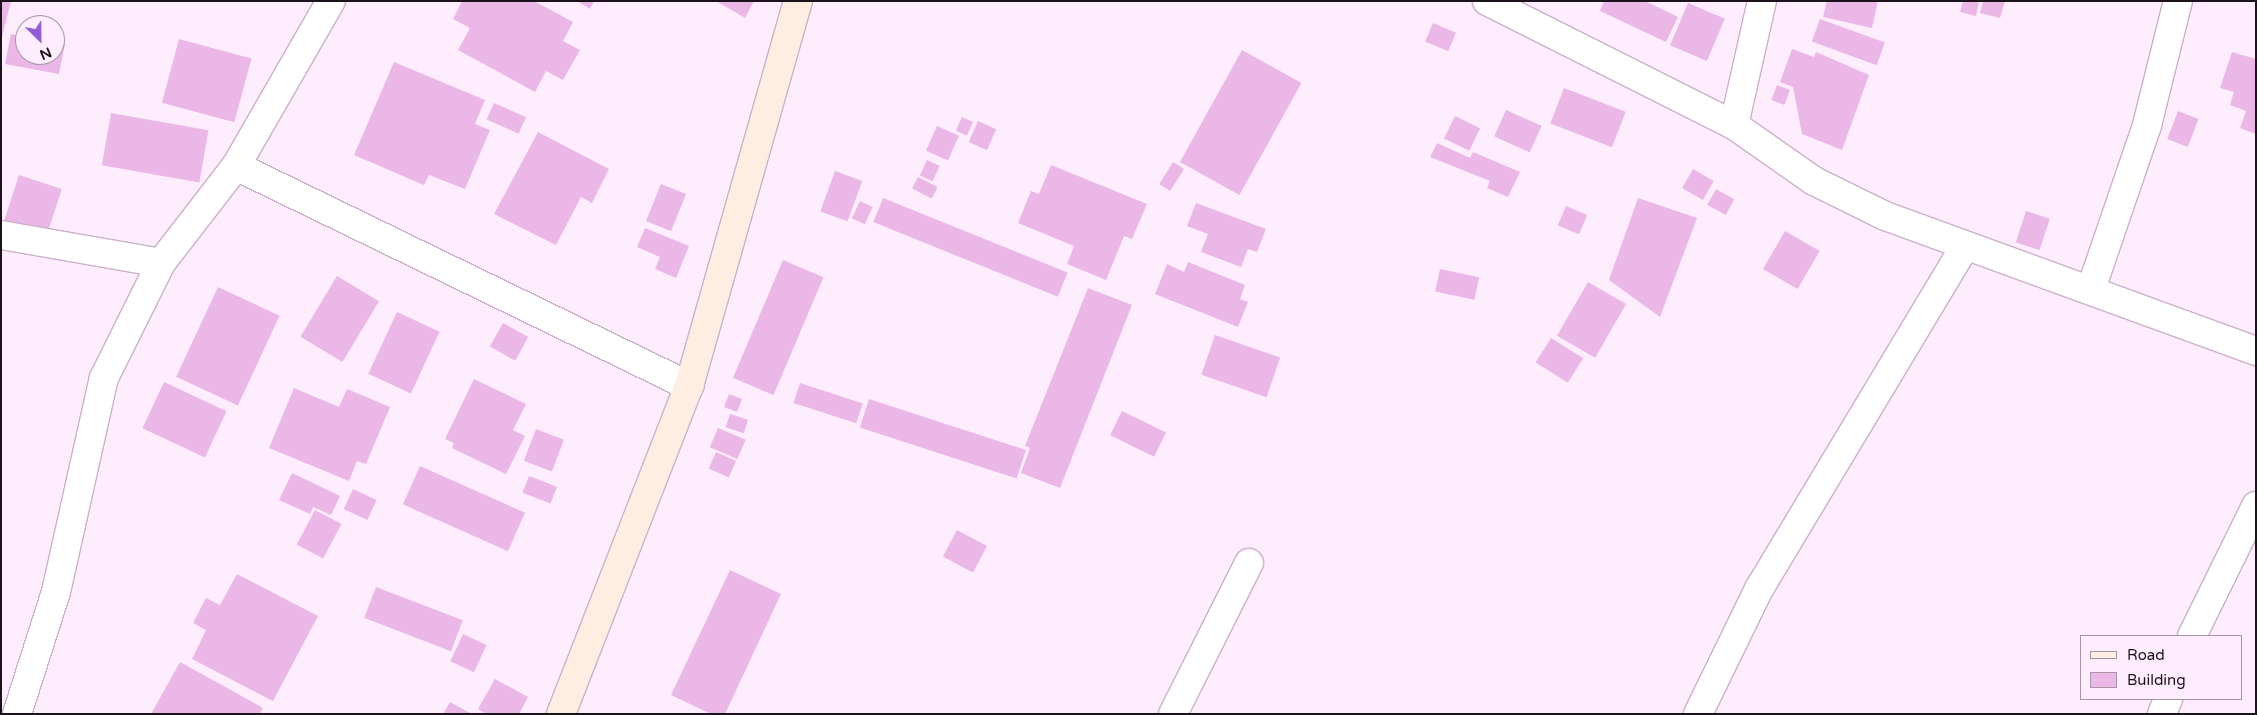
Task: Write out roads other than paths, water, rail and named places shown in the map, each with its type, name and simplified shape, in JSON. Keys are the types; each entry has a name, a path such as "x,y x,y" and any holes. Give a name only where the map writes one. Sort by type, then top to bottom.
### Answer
{"main road":[{"path":"561,714 689,386 798,1"}],"street":[{"path":"17,714 56,592 104,378 161,263 236,166 331,1"},
{"path":"1486,1 1734,125 1814,181 1885,216 1965,246 2091,289 2256,351"},
{"path":"1734,125 1762,1"},
{"path":"2091,289 2148,125 2178,1"},
{"path":"236,166 689,386"},
{"path":"1,235 161,263"},
{"path":"1698,714 1759,589 1965,246"},
{"path":"2192,635 2256,506"},
{"path":"1174,714 1249,563"},
{"path":"2162,714 2168,700"}]}
